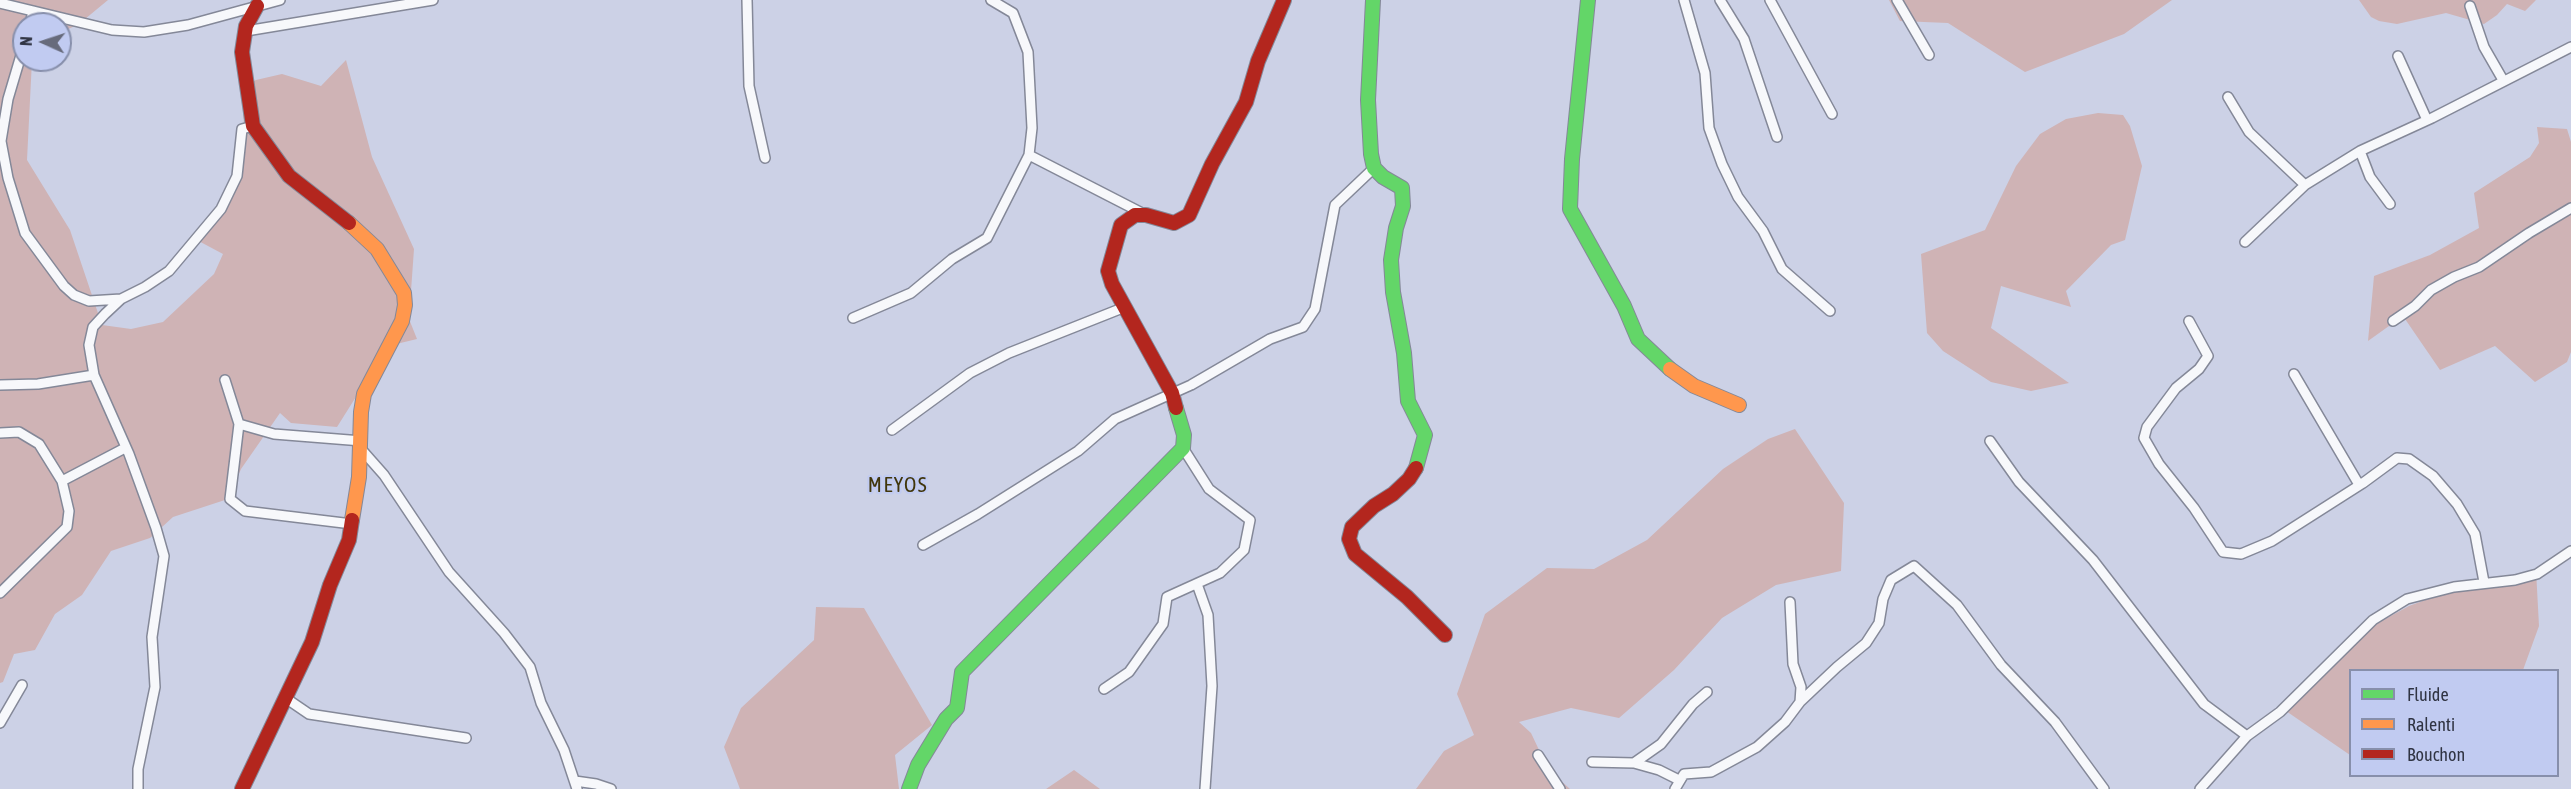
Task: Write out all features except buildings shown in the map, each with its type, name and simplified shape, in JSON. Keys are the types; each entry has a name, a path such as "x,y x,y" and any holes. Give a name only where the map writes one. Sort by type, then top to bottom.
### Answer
{"street":[{"path":"0,3 112,30 144,32 166,31 280,0"},
{"path":"246,31 433,0"},
{"path":"747,0 748,86 765,158"},
{"path":"854,318 911,293 952,260 987,238 1029,155 1032,128 1028,52 1013,13 991,0"},
{"path":"1029,155 1164,222 1174,223 1189,215 1212,164 1246,102 1258,61 1284,0"},
{"path":"1373,0 1368,100 1374,168 1383,177 1402,189 1403,206 1396,228 1391,260 1393,292 1404,352 1408,401 1425,435 1417,466 1409,479 1393,494 1374,506 1352,527 1349,539 1355,554 1407,597 1445,635"},
{"path":"1588,0 1572,159 1570,209 1624,306 1638,339 1675,373 1694,386 1739,405"},
{"path":"1684,0 1705,73 1709,128 1722,164 1738,197 1763,231 1782,269 1830,311"},
{"path":"1720,0 1744,39 1777,137"},
{"path":"1770,0 1821,89 1832,114"},
{"path":"1897,0 1929,55"},
{"path":"243,789 312,642 330,585 349,540 362,445 361,412 364,394 402,321 405,305 404,293 377,249 357,229 289,176 253,126 242,52 246,31 257,6"},
{"path":"2470,6 2484,47 2503,80"},
{"path":"2245,242 2305,185 2360,152 2571,46"},
{"path":"2398,56 2427,120"},
{"path":"16,72 8,99 1,141 8,178 25,233 64,286 74,295 89,301 121,299"},
{"path":"2228,97 2249,132 2305,185"},
{"path":"138,789 138,769 155,687 152,637 164,556 126,448 94,375 89,345 93,327 121,299 169,271 221,209 237,176 242,129 253,126"},
{"path":"2360,152 2370,177 2390,204"},
{"path":"923,544 978,514 1078,451 1115,419 1191,385 1270,339 1303,327 1315,309 1335,205 1374,168"},
{"path":"2393,321 2415,306 2431,290 2479,267 2529,232 2571,208"},
{"path":"1104,689 1129,672 1163,624 1167,597 1220,573 1244,550 1250,520 1209,489 1183,448 1184,435 1172,393 1112,284 1108,271 1121,225 1135,215 1146,215"},
{"path":"892,430 970,373 1009,353 1125,307"},
{"path":"2189,321 2208,356 2199,369 2176,388 2147,427 2144,438 2159,464 2194,508 2223,552 2241,555 2272,541 2363,483 2397,458 2409,459 2422,466 2457,504 2475,534 2484,582"},
{"path":"2294,374 2350,472 2358,483 2363,483"},
{"path":"0,385 38,384 94,375"},
{"path":"225,380 239,424 230,500 245,511 352,524"},
{"path":"239,424 274,434 362,445 449,572 504,633 530,667 541,703 564,750 576,785 596,784 611,789"},
{"path":"0,433 19,432 39,444 62,481 69,511 67,527 0,593"},
{"path":"1990,441 2019,482 2093,560 2204,705 2247,736"},
{"path":"62,481 126,448"},
{"path":"909,789 918,765 946,719 957,708 962,672 1183,448"},
{"path":"2200,789 2247,736 2280,712 2373,620 2407,599 2454,587 2515,580 2536,574 2571,551"},
{"path":"1592,762 1634,763 1659,770 1677,784 1684,774 1711,772 1757,747 1785,722 1800,702 1837,666 1866,643 1879,622 1883,599 1891,580 1914,566 1957,605 2001,664 2055,722 2104,789"},
{"path":"1197,584 1208,615 1212,686 1205,789"},
{"path":"1790,602 1792,663 1801,687 1800,702"},
{"path":"0,723 22,685"},
{"path":"1634,763 1661,744 1693,704 1707,692"},
{"path":"287,699 309,714 465,738"},
{"path":"1538,755 1560,789"}],"shaded area":[{"path":"0,0 108,0 72,27 72,12 12,12 12,72 31,72 27,160 70,230 102,325 131,329 163,322 214,274 223,254 193,238 219,211 236,176 244,128 242,87 256,80 282,74 321,86 346,60 372,157 414,249 409,319 417,339 388,346 337,427 291,423 280,413 241,469 228,499 173,517 150,538 111,551 82,595 55,614 35,650 14,654 3,682 0,683"},
{"path":"1889,0 2172,0 2124,34 2025,72 1948,23 1900,21"},
{"path":"2359,0 2536,0 2525,11 2507,4 2484,24 2446,13 2397,24 2371,17"},
{"path":"2098,113 2123,115 2130,126 2142,166 2125,240 2111,245 2066,291 2071,307 2001,286 1991,328 2069,383 2031,391 1991,382 1943,351 1927,333 1921,254 1985,230 2016,166 2040,134 2066,119"},
{"path":"2537,127 2567,129 2571,142 2571,352 2567,362 2535,382 2495,346 2440,370 2403,316 2368,341 2374,276 2430,255 2479,228 2474,193 2530,157 2539,143"},
{"path":"1795,429 1844,503 1841,571 1776,585 1722,618 1674,670 1619,718 1571,708 1519,722 1531,733 1548,769 1570,789 1416,789 1444,751 1474,735 1457,694 1485,614 1547,568 1594,569 1647,540 1723,469 1768,439"},
{"path":"2536,570 2539,626 2523,669 2349,669 2349,754 2286,711 2376,624 2409,606 2455,589"},
{"path":"816,607 864,608 932,725 895,755 899,789 740,789 724,747 741,708 814,640"},
{"path":"1074,770 1100,789 1046,789"}],"traffic: fast":[{"path":"1373,0 1368,100 1371,154 1374,168 1383,177 1402,188 1403,206 1396,228 1391,260 1393,292 1404,353 1408,401 1425,435 1416,468"},
{"path":"1588,0 1572,159 1570,209 1624,306 1638,339 1670,369"},
{"path":"909,789 918,765 946,719 957,708 962,672 1183,448 1184,435 1176,408"}],"traffic: slow":[{"path":"349,223 377,249 404,293 405,305 402,321 364,394 361,412 359,477 352,520"},
{"path":"1670,369 1694,386 1739,405"}],"traffic: jam":[{"path":"1176,408 1172,393 1112,284 1108,271 1121,225 1135,215 1146,215 1174,223 1189,215 1212,164 1246,102 1258,61 1284,0"},
{"path":"257,6 246,26 242,52 253,126 289,176 349,223"},
{"path":"1416,468 1409,479 1393,494 1374,506 1352,527 1349,539 1355,554 1407,597 1445,635"},
{"path":"242,789 312,642 330,585 349,540 352,520"}],"district":[{"name":"MEYOS","path":"898,485"}]}
